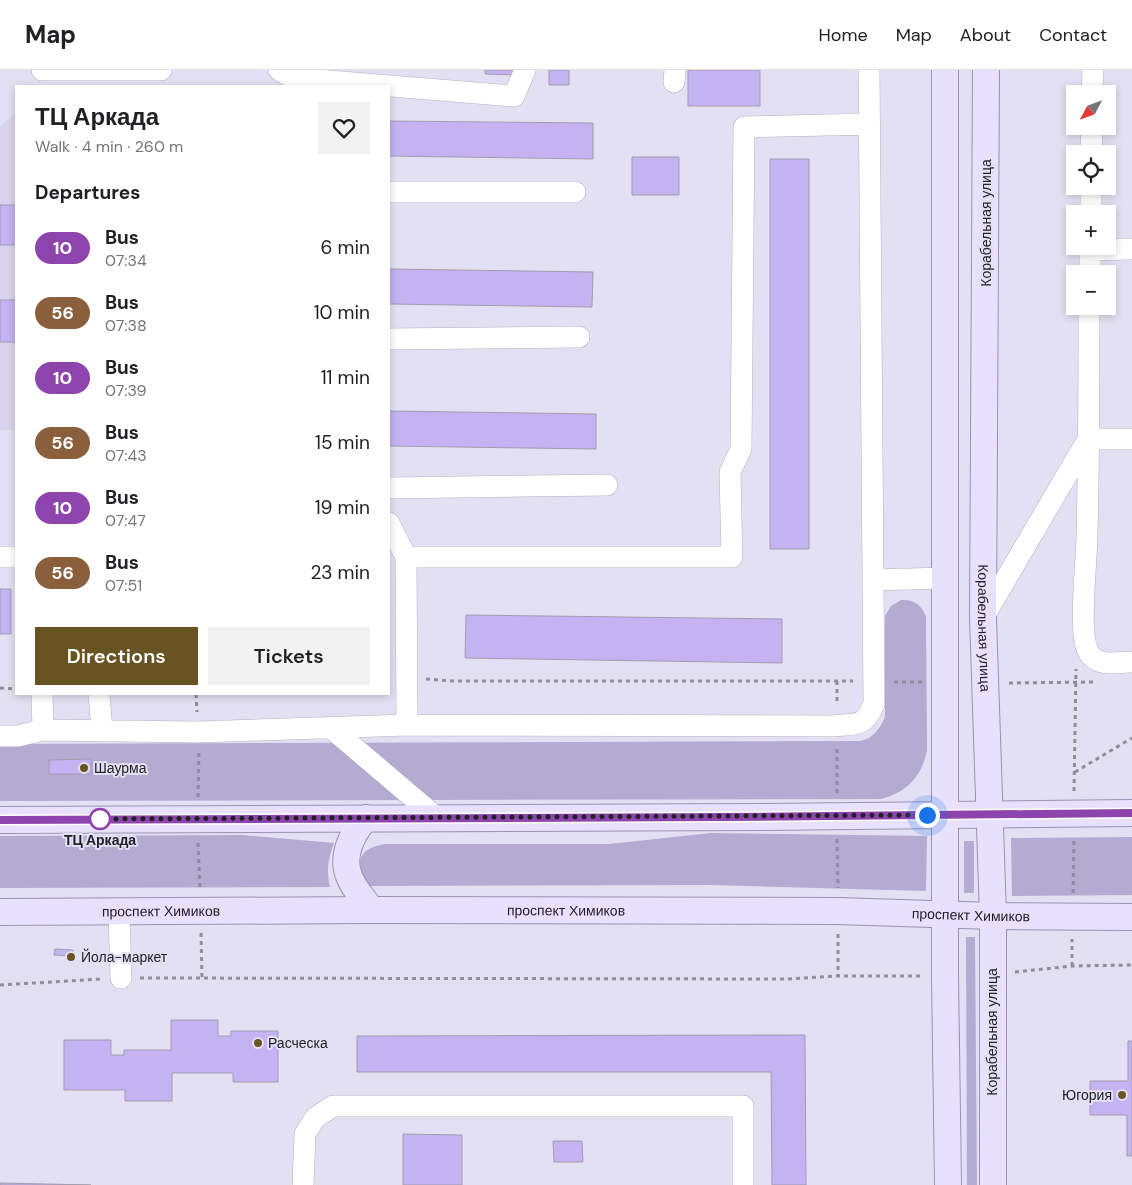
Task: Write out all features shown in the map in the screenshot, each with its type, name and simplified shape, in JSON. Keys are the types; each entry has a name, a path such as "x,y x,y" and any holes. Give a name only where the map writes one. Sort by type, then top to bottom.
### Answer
{"main road":[{"path":"945,70 945,914 948,1185"},
{"name":"Корабельная улица","path":"986,70 983,618 992,916 993,1185"},
{"path":"0,820 1132,813"},
{"path":"366,818 356,829 348,848 346,866 349,877 371,910"},
{"name":"проспект Химиков","path":"0,912 371,910 838,911 992,916 1132,916"}],"lane":[{"path":"42,70 161,70"},
{"path":"279,70 293,78 379,85"},
{"path":"390,86 514,96 525,70"},
{"path":"0,749 9,736 43,730 198,732 407,725 848,726 860,723 869,716 874,704 869,70"},
{"path":"1092,85 1093,70"},
{"path":"406,557 732,557 730,472 742,449 744,127 870,124"},
{"path":"390,192 575,192"},
{"path":"1116,249 1132,250"},
{"path":"1090,315 1084,641 1088,653 1102,663 1132,662"},
{"path":"390,339 579,337"},
{"path":"983,618 1088,439"},
{"path":"1088,439 1132,440"},
{"path":"390,488 607,485"},
{"path":"390,525 406,557 407,725"},
{"path":"0,557 15,557"},
{"path":"873,580 945,578"},
{"path":"42,695 43,730"},
{"path":"99,695 102,731"},
{"path":"330,727 437,818"},
{"path":"119,912 121,978"},
{"path":"303,1185 305,1134 315,1118 333,1106 743,1106 743,1185"}],"path":[{"path":"406,677 454,681 837,681"},
{"path":"0,688 15,689"},
{"path":"1074,772 1132,738"},
{"path":"1072,966 1132,966"},
{"path":"0,985 121,978 788,979"}],"shaded area":[{"path":"15,113 15,430 0,430 0,127"},
{"path":"901,600 916,604 926,616 927,750 925,760 917,776 898,793 881,799 0,801 0,744 861,741 869,738 876,732 885,717 885,616 891,606"},
{"path":"711,833 927,836 926,891 711,885 366,886 360,863 364,853 369,849 386,844 609,844"},
{"path":"242,835 334,843 328,865 330,887 0,888 0,836"},
{"path":"1132,837 1132,895 1012,896 1011,838"},
{"path":"964,841 974,841 974,893 964,893"},
{"path":"966,937 975,937 977,1185 967,1185"}],"building":[{"path":"485,70 517,70 517,75 485,74"},
{"path":"549,70 569,70 569,85 549,85"},
{"path":"688,70 760,70 760,106 688,106"},
{"path":"390,121 593,123 593,159 390,156"},
{"path":"632,157 679,157 679,195 632,195"},
{"path":"770,159 809,159 809,549 770,549"},
{"path":"0,205 15,205 15,245 0,245"},
{"path":"390,269 593,272 592,307 390,304"},
{"path":"0,300 15,300 15,342 0,342"},
{"path":"390,411 596,414 596,449 390,446"},
{"path":"0,589 11,589 11,634 0,634"},
{"path":"466,615 782,619 782,663 465,658"},
{"path":"91,759 91,774 49,774 49,760"},
{"path":"55,949 73,950 73,956 54,955"},
{"path":"171,1020 218,1020 218,1036 231,1036 231,1031 278,1031 278,1082 233,1082 233,1073 172,1073 172,1101 125,1101 125,1090 64,1090 64,1040 111,1040 111,1055 124,1055 124,1050 171,1050"},
{"path":"805,1035 806,1185 772,1185 771,1072 357,1072 357,1036"},
{"path":"1128,1041 1132,1041 1132,1156 1127,1156 1127,1115 1090,1115 1090,1081 1128,1081"},
{"path":"403,1134 462,1135 462,1185 403,1185"},
{"path":"553,1141 582,1141 583,1162 554,1162"},
{"path":"0,1183 91,1185 0,1185"}],"bus line":[{"name":"10","path":"0,820 1132,813"}],"place":[{"name":"Шаурма","path":"84,768"},
{"name":"ТЦ Аркада","path":"100,819"},
{"name":"Йола-маркет","path":"71,957"},
{"name":"Расческа","path":"258,1043"},
{"name":"Югория","path":"1122,1095"}],"route":[{"path":"100,819 927,815"}]}
